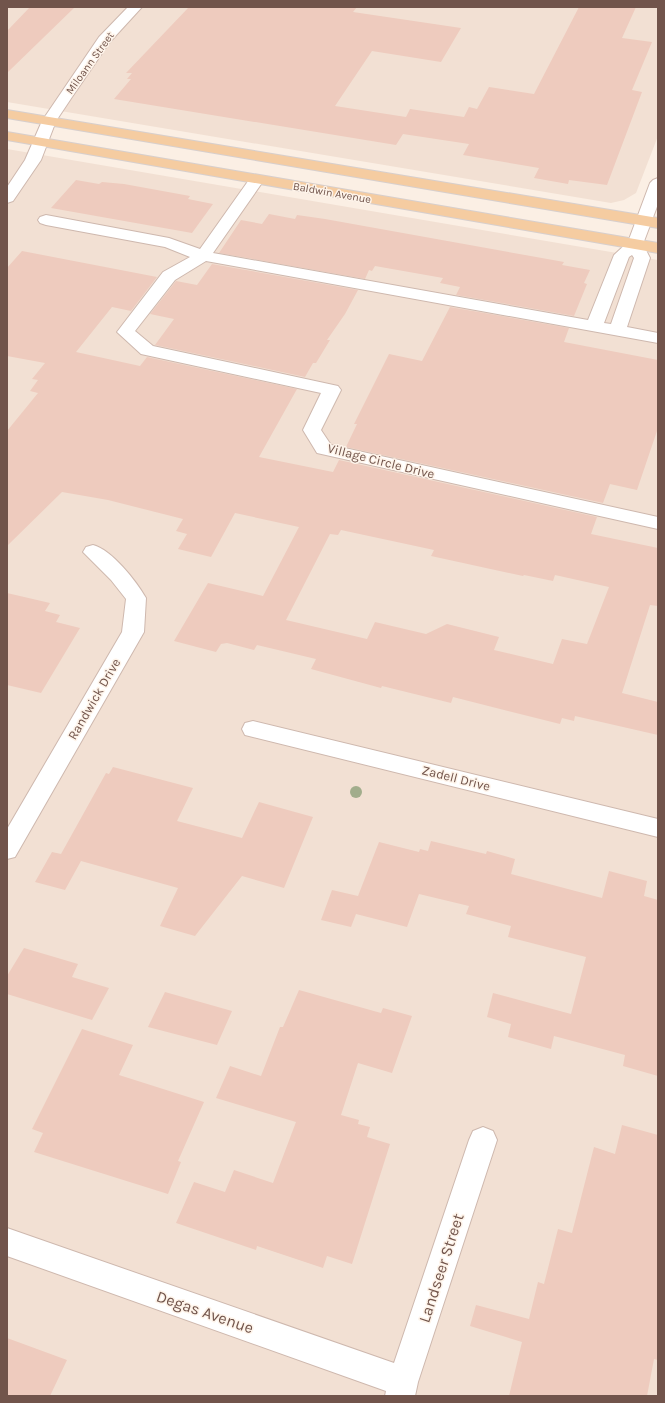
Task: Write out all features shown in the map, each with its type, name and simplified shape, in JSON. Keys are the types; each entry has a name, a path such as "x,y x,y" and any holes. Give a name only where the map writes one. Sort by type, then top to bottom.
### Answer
{"main road":[{"name":"Baldwin Avenue","path":"7,114 651,222"},
{"name":"Baldwin Avenue","path":"7,136 658,248"}],"street":[{"name":"Miloann Street","path":"7,198 33,160 49,121 104,40 135,7"},
{"name":"Village Circle Drive","path":"256,180 203,256 169,276 126,332 147,350 332,390 312,430 324,449 658,523"},
{"path":"594,327 622,255 634,244 651,222 658,183"},
{"path":"46,220 170,243 203,256 658,338"},
{"path":"617,331 642,258 634,244"},
{"name":"Randwick Drive","path":"7,850 133,632 136,598 118,576 93,552"},
{"name":"Zadell Drive","path":"253,729 658,828"},
{"name":"Landseer Street","path":"401,1389 483,1140"},
{"name":"Degas Avenue","path":"7,1242 401,1389"}],"shaded area":[{"path":"7,7 658,7 658,136 636,193 624,200 611,203 7,102"},
{"path":"7,149 658,260 658,1396 7,1396"}],"building":[{"path":"30,7 75,7 7,73 7,31"},
{"path":"189,7 357,7 353,12 461,28 441,62 372,51 335,106 406,117 410,109 464,117 469,107 477,109 489,87 534,94 579,7 636,7 622,38 652,42 632,90 642,92 607,185 569,180 568,184 534,178 539,168 463,155 469,144 403,134 396,145 114,99 131,79 127,79 132,73 126,73"},
{"path":"76,180 99,184 102,182 124,184 190,196 188,199 213,204 192,233 51,208"},
{"path":"269,214 295,219 297,215 325,219 564,262 562,265 590,270 584,283 587,284 574,316 456,295 460,287 440,283 443,278 375,266 372,271 369,270 365,279 219,253 241,220 262,224"},
{"path":"22,251 157,277 131,311 112,307 76,352 140,366 147,357 297,389 259,457 333,472 339,460 597,517 591,534 658,548 658,606 650,605 622,693 658,702 658,735 575,716 574,721 562,718 560,724 453,697 451,703 382,686 381,688 311,669 316,659 257,645 254,650 227,643 221,644 216,652 174,641 208,583 263,596 299,527 235,513 211,557 178,549 187,534 176,531 183,519 108,500 62,492 7,546 7,431 38,393 30,391 38,380 32,379 45,363 7,356 7,268","holes":["341,530 434,550 431,556 523,576 553,581 555,575 609,587 587,644 562,639 553,664 494,650 499,637 447,624 426,634 375,622 367,639 286,620 330,534 338,535"]},
{"path":"212,264 358,290 345,314 327,340 330,340 316,363 313,363 305,377 155,345 174,319 150,314 176,281 197,285"},
{"path":"450,307 569,328 564,342 658,360 658,428 637,490 610,484 603,503 346,447 357,424 354,424 389,354 422,361"},
{"path":"7,593 50,603 45,611 60,615 56,622 80,628 41,693 7,685"},
{"path":"113,767 193,788 177,821 242,838 259,802 313,817 284,888 242,876 195,936 160,926 178,888 81,861 65,890 35,882 52,852 61,854 106,773 109,774"},
{"path":"431,841 486,854 487,851 515,859 511,874 602,898 609,871 647,881 644,896 658,900 658,1076 623,1066 625,1055 554,1036 551,1049 508,1037 511,1024 487,1017 493,993 571,1014 586,957 508,937 511,926 466,914 469,906 419,894 407,927 356,914 351,927 321,920 332,890 358,896 379,842 419,852 420,849 428,851"},
{"path":"24,948 78,964 72,977 109,988 92,1020 7,994 7,976"},
{"path":"299,990 381,1013 383,1008 412,1016 392,1073 358,1063 341,1115 359,1120 358,1124 370,1127 367,1137 390,1144 352,1264 327,1256 323,1268 257,1246 256,1250 176,1223 194,1182 225,1192 234,1170 273,1183 296,1122 216,1098 230,1066 261,1076 280,1027 283,1027"},
{"path":"165,992 232,1011 217,1045 148,1027"},
{"path":"82,1029 133,1045 119,1075 204,1102 178,1161 181,1162 168,1194 34,1152 43,1133 32,1129"},
{"path":"622,1125 658,1135 658,1360 654,1359 647,1396 509,1396 522,1342 470,1326 476,1305 529,1319 538,1282 544,1284 558,1229 572,1233 594,1147 615,1154"},
{"path":"7,1338 67,1360 50,1396 7,1396"}]}
